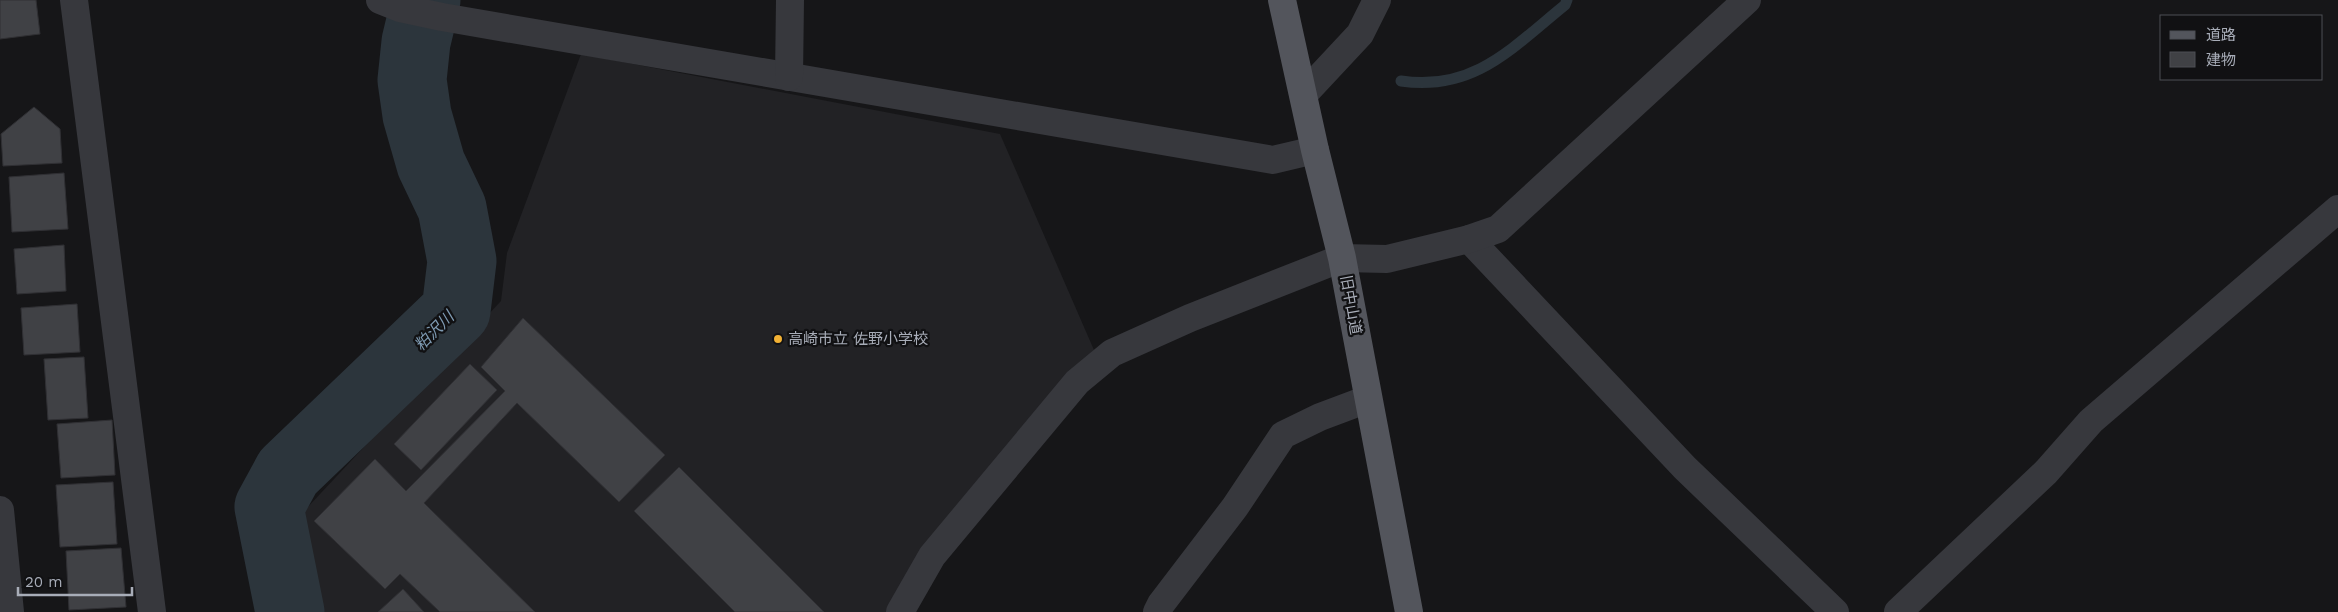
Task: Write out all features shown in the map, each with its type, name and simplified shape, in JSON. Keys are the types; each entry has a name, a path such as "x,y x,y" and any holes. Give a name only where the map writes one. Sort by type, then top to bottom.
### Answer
{"main road":[{"name":"旧中山道","path":"1282,0 1315,150 1342,258 1409,612"}],"street":[{"path":"74,0 152,612"},
{"path":"380,0 400,8 442,17 1273,160 1315,150"},
{"path":"789,77 790,0"},
{"path":"1304,94 1360,34 1377,0"},
{"path":"900,612 932,556 1077,382 1112,352 1190,318 1342,258 1387,259 1468,239 1498,229 1747,0"},
{"path":"1898,612 2046,472 2091,421 2338,209"},
{"path":"1468,239 1685,468 1835,612"},
{"path":"1157,612 1161,604 1235,507 1283,436 1320,417 1368,399"},
{"path":"0,510 10,612"}],"shaded area":[{"name":"高崎市立 佐野小学校","path":"581,54 1000,134 1094,350 1070,375 888,612 306,612 290,526 501,301 507,253"}],"building":[{"path":"0,0 36,0 40,34 0,39"},
{"path":"34,107 60,129 62,163 3,166 1,134"},
{"path":"64,173 68,229 12,232 9,177"},
{"path":"64,245 66,291 17,294 14,249"},
{"path":"77,304 80,352 24,355 21,308"},
{"path":"523,318 665,455 619,502 517,403 424,503 535,612 440,612 400,574 385,589 314,521 375,459 406,491 505,391 481,367"},
{"path":"84,357 88,418 48,420 44,359"},
{"path":"470,364 497,390 421,470 394,444"},
{"path":"112,420 115,475 61,478 57,424"},
{"path":"679,467 824,612 735,612 634,511"},
{"path":"113,482 117,544 60,547 56,485"},
{"path":"121,548 126,607 69,610 66,551"},
{"path":"403,589 424,612 378,612"}],"waterway":[{"name":"粕沢川","path":"290,612 269,507 288,472 456,311 462,261 452,208 431,164 417,115 412,80 416,42 426,0"},
{"path":"1401,81 1427,83 1450,80 1471,73 1491,63 1510,50 1565,5 1567,0"}],"place":[{"name":"高崎市立 佐野小学校","path":"778,339"}]}
